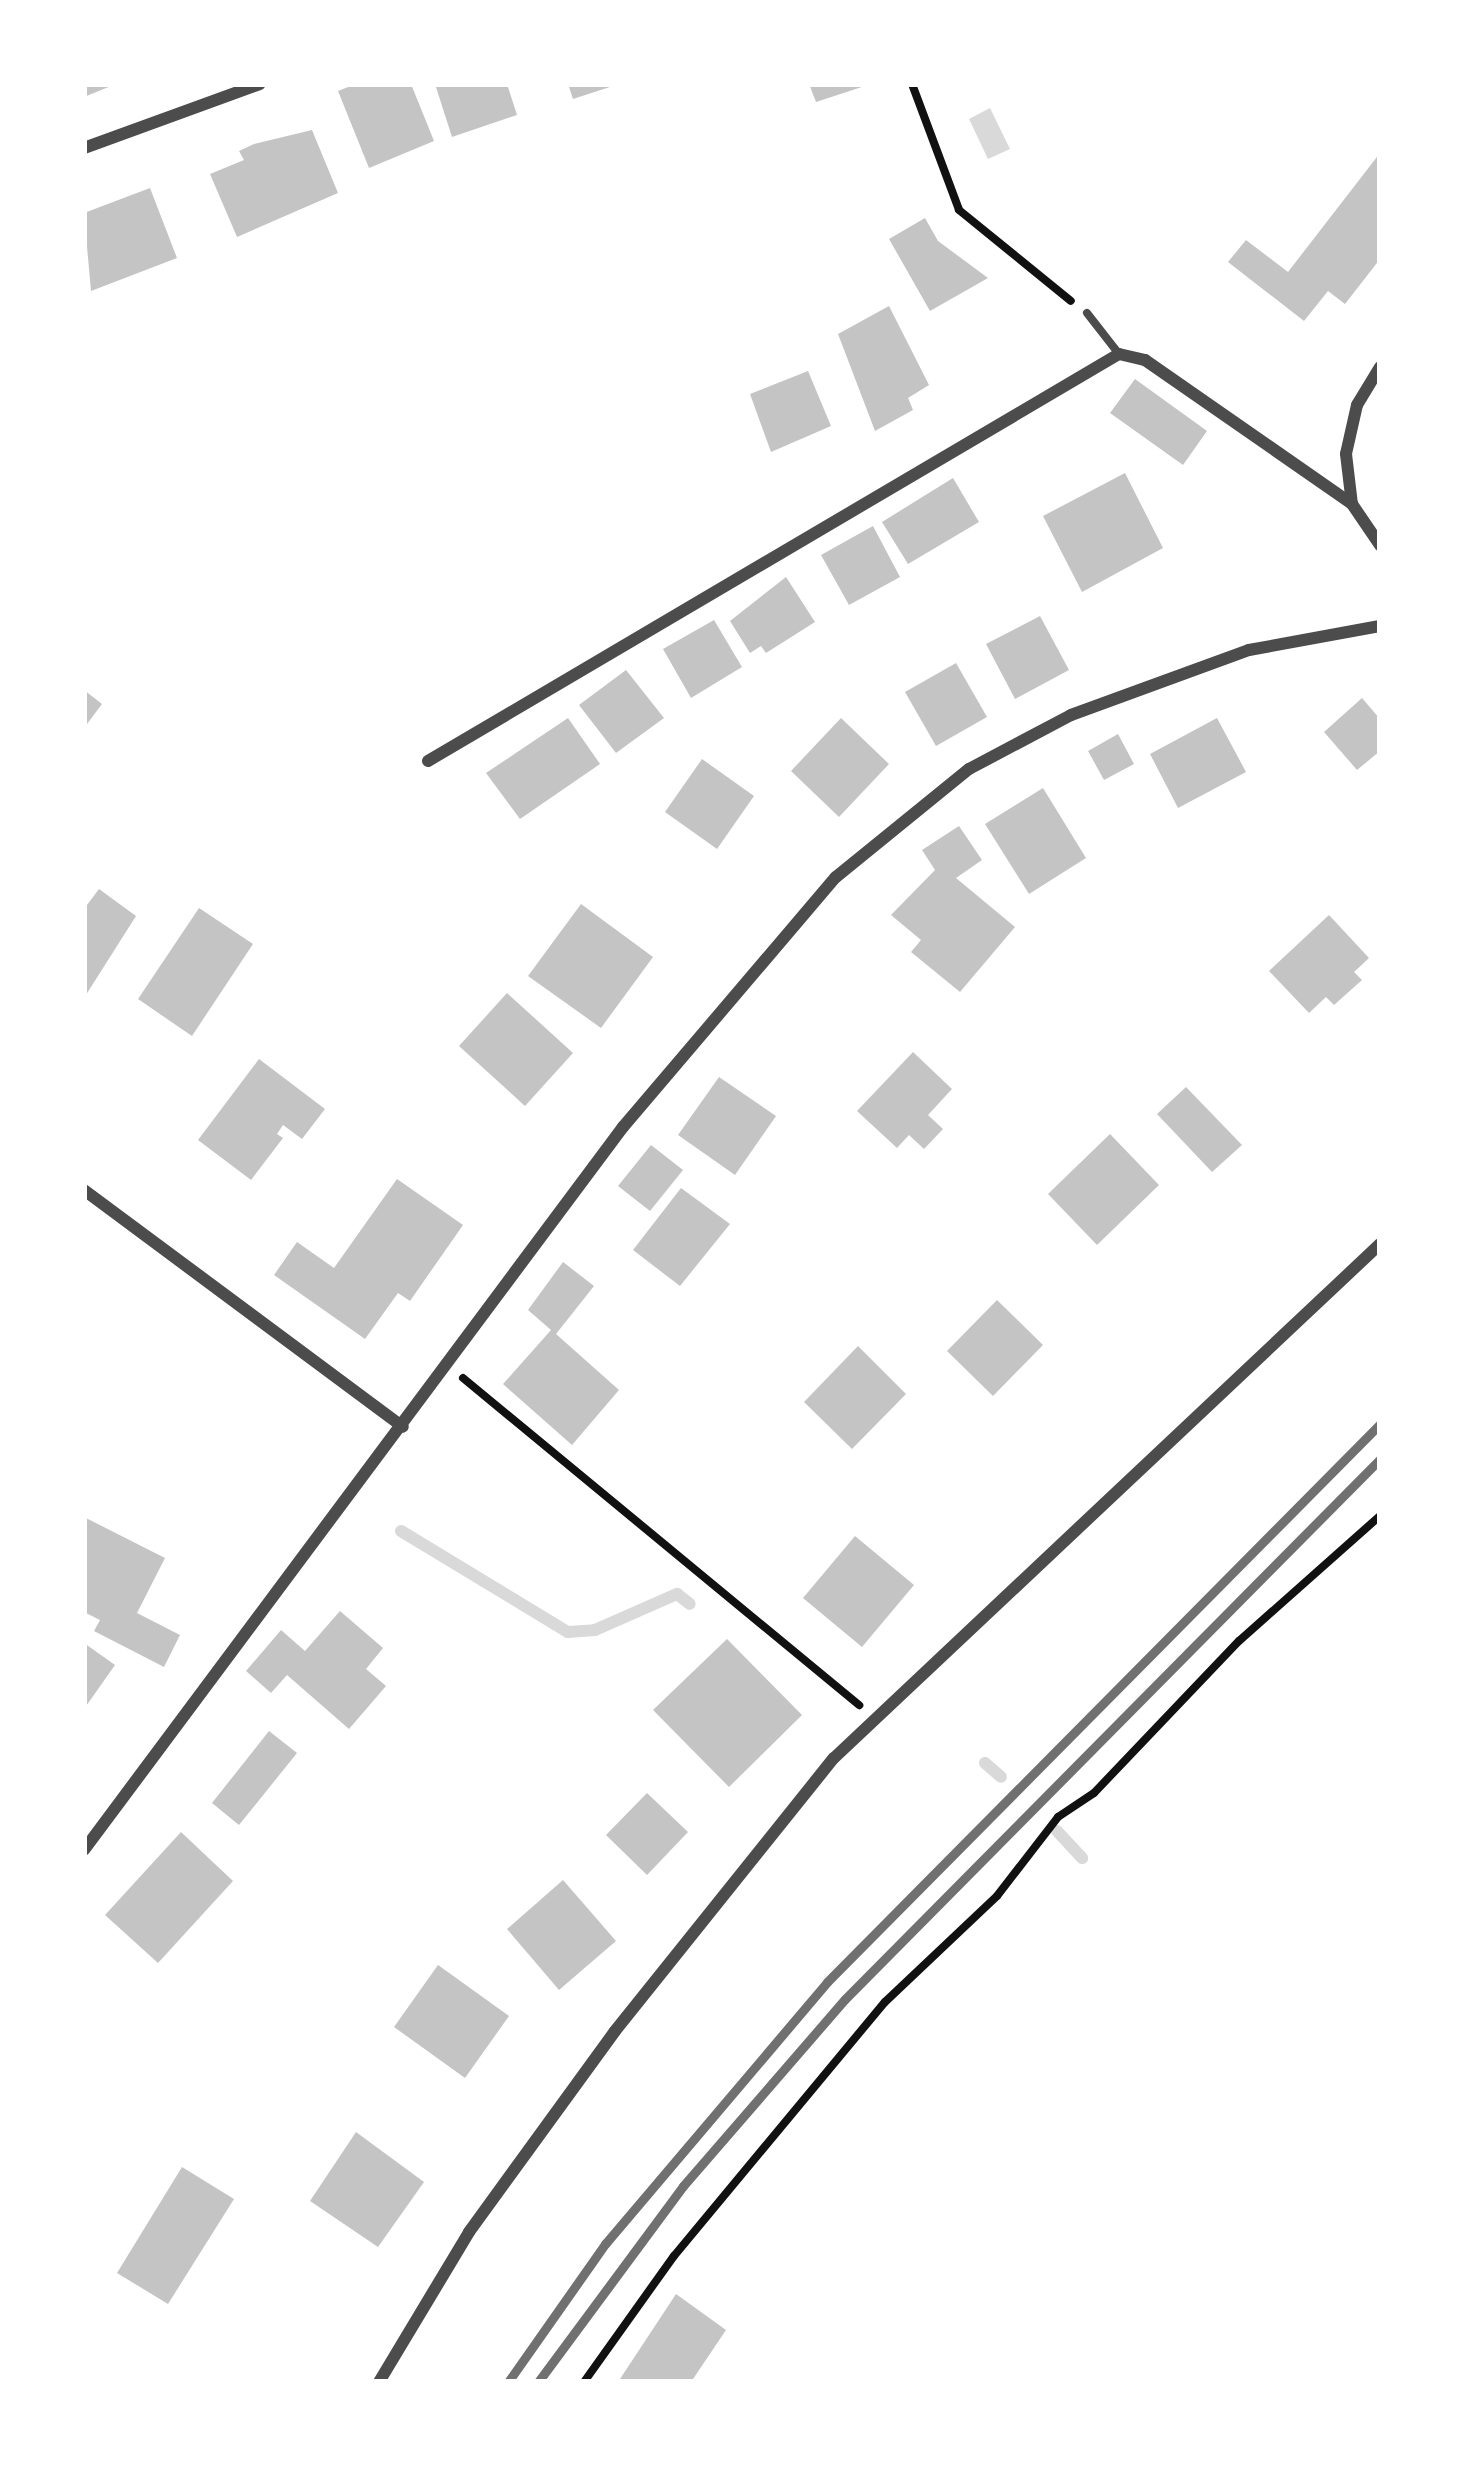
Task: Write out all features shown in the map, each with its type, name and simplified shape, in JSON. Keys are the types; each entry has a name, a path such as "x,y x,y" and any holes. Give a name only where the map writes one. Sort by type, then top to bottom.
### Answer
{"street":[{"path":"84,148 260,84"},
{"path":"428,761 1119,354 1145,360 1352,504 1380,544"},
{"path":"1352,504 1346,454 1358,405 1380,367"},
{"path":"84,1850 404,1427 623,1127 836,877 886,832 969,770 1071,715 1249,650 1380,626"},
{"path":"84,1190 404,1427"},
{"path":"379,2382 469,2232 615,2031 834,1758 1380,1244"}],"lane":[{"path":"1087,313 1119,354"}],"path":[{"path":"912,84 959,210 1087,313"},
{"path":"448,1365 876,1719"},
{"path":"584,2382 674,2256 885,2002 997,1896 1058,1817 1094,1793 1239,1641 1380,1516"}],"shaded area":[{"path":"990,108 1010,149 988,159 969,119"}],"building":[{"path":"84,84 116,84 84,97"},
{"path":"356,84 411,84 434,141 369,168 338,91"},
{"path":"435,84 507,84 517,115 452,137"},
{"path":"568,84 616,84 616,85 573,99"},
{"path":"809,84 867,84 868,85 816,102"},
{"path":"312,130 338,193 237,237 210,174 244,160 239,151 254,144"},
{"path":"1380,153 1380,259 1345,304 1328,291 1304,321 1228,262 1246,240 1288,272"},
{"path":"150,188 177,258 91,291 84,213"},
{"path":"925,218 938,241 988,278 930,311 889,239"},
{"path":"889,306 929,385 908,398 913,410 875,431 838,334"},
{"path":"808,371 831,426 771,452 750,394"},
{"path":"1135,379 1207,431 1183,465 1110,413"},
{"path":"1125,473 1163,548 1082,592 1043,516"},
{"path":"953,478 979,522 908,564 882,522"},
{"path":"873,526 900,577 849,605 821,555"},
{"path":"786,577 815,622 766,653 761,646 750,653 730,621"},
{"path":"1040,616 1069,670 1015,699 986,644"},
{"path":"714,620 742,667 691,698 663,649"},
{"path":"956,663 987,717 936,746 905,692"},
{"path":"626,670 664,718 616,753 579,705"},
{"path":"84,690 102,704 84,728"},
{"path":"1362,698 1380,719 1380,751 1357,770 1324,732"},
{"path":"568,718 600,764 520,819 486,773"},
{"path":"841,718 889,764 839,817 791,771"},
{"path":"1217,718 1246,772 1178,808 1150,754"},
{"path":"1118,734 1134,764 1104,780 1088,751"},
{"path":"702,759 754,796 717,849 665,812"},
{"path":"1043,788 1086,858 1029,894 985,824"},
{"path":"959,826 982,860 956,878 1015,927 960,992 911,952 921,940 891,915 935,870 922,850"},
{"path":"99,889 136,916 84,998 84,909"},
{"path":"581,904 653,957 601,1028 528,976"},
{"path":"199,908 253,944 192,1036 138,999"},
{"path":"1329,915 1369,958 1354,972 1362,980 1334,1005 1326,997 1309,1013 1269,971"},
{"path":"507,993 573,1053 525,1106 459,1046"},
{"path":"913,1052 952,1089 928,1115 943,1129 924,1149 909,1135 897,1148 857,1111"},
{"path":"259,1059 325,1109 302,1139 283,1125 277,1134 283,1138 251,1180 198,1140"},
{"path":"719,1077 776,1116 735,1175 678,1135"},
{"path":"1186,1087 1242,1145 1212,1172 1157,1114"},
{"path":"1110,1134 1159,1185 1097,1245 1048,1194"},
{"path":"651,1145 683,1170 650,1211 618,1186"},
{"path":"397,1179 463,1225 410,1301 398,1293 365,1339 274,1275 297,1242 334,1268"},
{"path":"681,1188 730,1224 680,1286 633,1250"},
{"path":"563,1262 594,1286 556,1334 619,1390 572,1445 503,1384 551,1330 528,1310"},
{"path":"997,1300 1043,1345 993,1396 947,1351"},
{"path":"858,1346 906,1394 852,1449 804,1402"},
{"path":"84,1517 165,1558 137,1613 180,1635 164,1667 94,1631 100,1620 84,1612"},
{"path":"855,1536 914,1585 862,1647 803,1598"},
{"path":"340,1611 383,1648 366,1669 386,1686 349,1729 287,1675 271,1693 246,1671 281,1630 305,1651"},
{"path":"727,1639 802,1715 729,1787 653,1710"},
{"path":"84,1643 115,1665 84,1709"},
{"path":"269,1731 297,1753 239,1825 212,1803"},
{"path":"647,1793 688,1832 647,1875 606,1835"},
{"path":"181,1832 233,1881 158,1963 105,1915"},
{"path":"563,1880 616,1941 559,1990 507,1929"},
{"path":"438,1965 509,2016 465,2078 394,2027"},
{"path":"356,2132 424,2182 378,2247 310,2201"},
{"path":"182,2167 234,2199 168,2304 117,2273"},
{"path":"676,2294 726,2330 691,2382 618,2382"}],"waterway":[{"path":"401,1531 568,1632 595,1630 677,1594 690,1604"},
{"path":"985,1763 1001,1777"},
{"path":"1057,1831 1082,1858"}],"railway":[{"path":"508,2382 605,2244 827,1982 1380,1424"},
{"path":"538,2382 683,2186 845,1999 1380,1459"}]}
